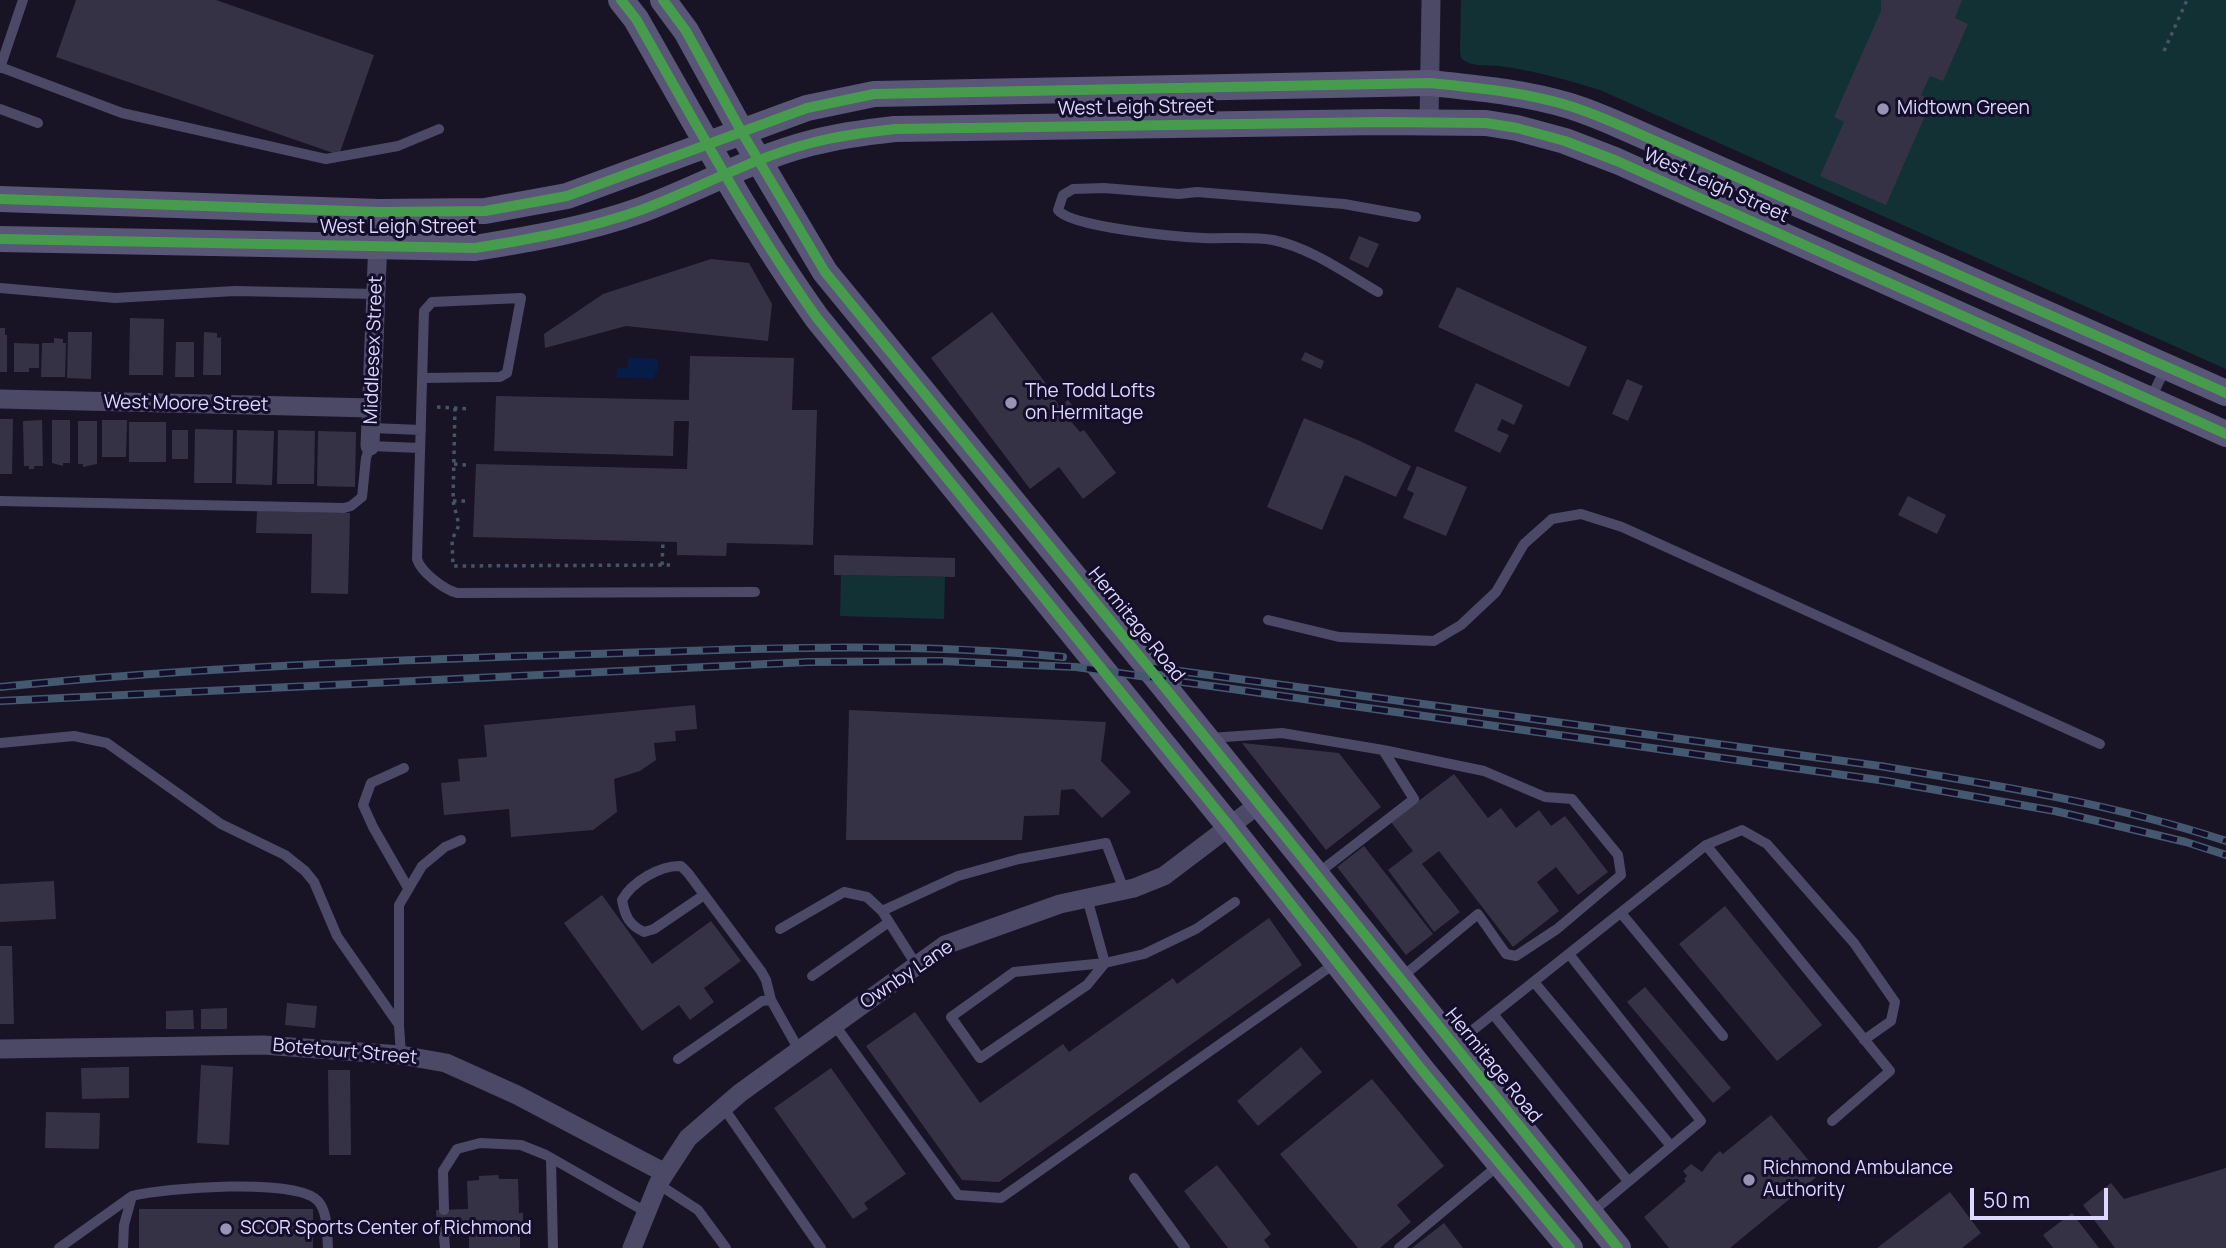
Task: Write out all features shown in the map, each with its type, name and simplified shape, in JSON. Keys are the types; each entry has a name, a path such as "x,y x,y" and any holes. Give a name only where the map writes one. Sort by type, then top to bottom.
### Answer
{"street":[{"path":"621,0 636,19 724,174 783,270 817,318 1501,1164 1558,1244 1590,1214"},
{"name":"Hermitage Road","path":"663,0 686,31 741,131 825,272 1618,1248"},
{"path":"1429,122 1431,0"},
{"name":"West Leigh Street","path":"0,199 379,212 485,211 567,196 807,108 874,94 1430,83 1487,88 1572,106 2226,393"},
{"name":"West Leigh Street","path":"0,239 475,248 539,238 641,210 758,160 809,143 895,129 1486,123 1565,141 1617,161 2226,434"},
{"name":"Middlesex Street","path":"371,437 379,212"},
{"name":"West Moore Street","path":"0,399 372,408"},
{"name":"Ownby Lane","path":"632,1248 661,1178 688,1138 723,1106 945,945 1060,904 1124,890 1164,876 1259,804"},
{"name":"Botetourt Street","path":"0,1048 263,1045 401,1055 446,1063 517,1095 661,1178"}],"lane":[{"path":"23,0 0,68 122,113 326,159 398,146 439,130"},
{"path":"0,109 38,123"},
{"path":"1378,292 1306,250 1271,240 1201,238 1136,231 1080,222 1062,215 1058,210 1063,195 1073,189 1104,188 1179,194 1197,192 1344,204 1416,217"},
{"path":"0,288 115,298 235,291 376,294"},
{"path":"422,377 500,377 507,373 521,298 432,302 424,311 422,377 421,430 417,559 419,566 449,591 755,592"},
{"path":"2150,400 2166,366"},
{"path":"371,437 421,430"},
{"path":"371,437 420,448"},
{"path":"0,500 344,508 362,497 371,437"},
{"path":"1268,620 1339,637 1434,641 1461,625 1496,592 1524,544 1536,532 1552,519 1581,514 1622,527 2100,744"},
{"path":"1206,738 1282,733 1484,771 1545,797 1572,799 1618,855 1621,875 1557,929 1516,956 1506,954 1478,914 1400,979"},
{"path":"0,743 74,736 107,743 221,824 285,855 314,882 337,936 399,1025"},
{"path":"1316,875 1414,799 1383,750"},
{"path":"404,768 371,783 363,806 408,888"},
{"path":"1454,1045 1706,845 1742,830 1767,844 1854,943 1895,1002 1891,1021 1864,1040"},
{"path":"401,1055 399,905 422,866 445,847 461,840"},
{"path":"882,911 958,876 1019,859 1106,843 1124,890"},
{"path":"1706,845 1890,1071 1832,1121"},
{"path":"705,895 644,933 634,927 625,915 622,900 628,890 658,871 681,866 705,895 761,971 771,1000 799,1050"},
{"path":"780,929 844,892 867,897 882,911 917,965"},
{"path":"1087,898 1105,963"},
{"path":"1105,963 1087,985 980,1058 951,1017 1014,972 1105,963 1143,954 1196,929 1235,902"},
{"path":"1621,913 1723,1035"},
{"path":"811,976 889,922"},
{"path":"1569,954 1701,1121 1590,1214"},
{"path":"834,1024 958,1195 1001,1198 1337,962"},
{"path":"1534,982 1671,1146"},
{"path":"678,1059 762,1001 771,1000"},
{"path":"1493,1014 1628,1181"},
{"path":"723,1106 821,1248"},
{"path":"444,1210 443,1171 457,1149 480,1143 521,1145 551,1158 646,1212"},
{"path":"551,1158 553,1248"},
{"path":"1399,1248 1501,1164"},
{"path":"661,1178 698,1210 726,1248"},
{"path":"1134,1178 1185,1248"},
{"path":"59,1248 132,1196 154,1190 261,1186 298,1190 318,1202 323,1212 328,1248"},
{"path":"121,1247 132,1196"},
{"path":"444,1237 445,1248"}],"path":[{"path":"2164,51 2187,0"},
{"path":"437,407 470,408"},
{"path":"455,408 453,500 459,525 452,540 453,566 670,565"},
{"path":"454,464 466,465"},
{"path":"453,500 468,501"},
{"path":"662,565 663,542"}],"green space":[{"path":"1461,0 2226,0 2226,369 1600,90 1537,73 1465,61 1461,58 1460,51"},
{"path":"841,575 945,577 944,619 840,616"}],"water":[{"path":"628,357 658,359 654,379 616,377 617,368 627,368"}],"building":[{"path":"76,0 216,0 374,55 339,155 56,57"},
{"name":"Midtown Green","path":"1881,0 1962,0 1955,18 1968,24 1943,81 1930,76 1921,95 1932,100 1886,205 1820,176 1844,122 1834,117 1881,11"},
{"path":"1359,236 1379,244 1368,268 1349,259"},
{"path":"711,259 749,263 772,304 768,341 626,326 545,348 544,334 603,294"},
{"path":"1457,287 1587,347 1569,387 1438,327"},
{"name":"The Todd Lofts on Hermitage","path":"992,312 1060,406 1068,400 1078,412 1069,419 1080,432 1084,430 1116,473 1083,499 1059,467 1030,489 931,358"},
{"path":"130,318 164,319 163,375 129,375"},
{"path":"0,328 5,328 7,335 7,372 0,372"},
{"path":"68,332 92,332 91,379 67,378"},
{"path":"204,332 217,333 217,338 221,337 221,375 203,375"},
{"path":"54,338 63,339 63,343 66,343 65,377 41,377 42,343 54,343"},
{"path":"176,342 194,342 194,377 175,377"},
{"path":"14,343 39,344 39,368 29,368 29,372 14,372"},
{"path":"1305,352 1324,361 1321,369 1301,360"},
{"path":"690,356 794,358 792,410 817,410 813,545 727,543 726,556 677,555 677,542 473,537 476,464 687,469 689,421 674,421 673,456 494,451 496,396 689,400"},
{"path":"1627,379 1643,386 1628,421 1612,414"},
{"path":"1476,383 1523,405 1514,425 1502,419 1497,430 1509,435 1500,453 1454,431"},
{"path":"1304,418 1411,466 1396,497 1345,475 1322,530 1267,507"},
{"path":"0,419 13,419 12,474 0,474"},
{"path":"42,420 43,466 29,469 29,466 24,466 23,421"},
{"path":"52,420 70,420 70,463 63,463 63,466 52,463"},
{"path":"102,420 127,420 126,457 102,457"},
{"path":"78,421 97,421 97,464 83,467 83,464 78,464"},
{"path":"129,422 166,422 166,462 129,462"},
{"path":"195,429 233,430 232,483 194,483"},
{"path":"172,430 188,430 188,459 172,459"},
{"path":"237,430 274,431 272,485 236,484"},
{"path":"278,430 315,431 314,484 277,484"},
{"path":"318,431 356,432 355,487 317,486"},
{"path":"1417,466 1467,487 1446,536 1403,518 1414,493 1407,490"},
{"path":"1908,496 1946,515 1937,534 1898,515"},
{"path":"257,511 350,513 348,594 311,593 312,534 256,533"},
{"path":"834,555 955,558 955,577 834,575"},
{"path":"695,705 697,729 675,731 676,741 654,743 656,760 640,771 614,779 617,812 593,830 511,837 509,809 444,815 441,783 460,781 458,759 487,757 484,725"},
{"path":"849,710 1106,722 1101,761 1131,792 1102,818 1074,789 1061,790 1059,815 1024,816 1022,840 846,840"},
{"path":"1242,743 1339,753 1381,807 1326,850"},
{"path":"1454,774 1488,818 1501,808 1516,828 1539,810 1551,826 1565,816 1608,872 1578,895 1556,867 1537,882 1559,911 1513,947 1439,851 1422,864 1460,912 1434,932 1388,870 1413,851 1391,822"},
{"path":"1364,846 1433,934 1406,955 1337,867"},
{"path":"54,881 56,919 0,922 0,884"},
{"path":"602,895 652,964 711,921 741,961 704,988 714,1002 690,1020 679,1005 642,1031 564,923"},
{"path":"1725,906 1822,1025 1777,1061 1679,944"},
{"path":"1269,918 1302,965 999,1182 962,1180 866,1046 915,1012 980,1103 1063,1044 1069,1052 1173,978 1177,984"},
{"path":"0,946 12,946 14,1024 0,1024"},
{"path":"1645,987 1731,1088 1713,1103 1627,1002"},
{"path":"287,1003 317,1006 315,1028 285,1025"},
{"path":"227,1008 227,1029 201,1029 201,1009"},
{"path":"193,1010 194,1029 166,1029 166,1011"},
{"path":"1301,1047 1322,1072 1258,1126 1237,1101"},
{"path":"201,1065 233,1067 229,1145 197,1143"},
{"path":"129,1067 129,1098 82,1099 81,1068"},
{"path":"831,1068 906,1174 864,1203 868,1209 853,1219 774,1108"},
{"path":"328,1070 350,1070 351,1155 329,1155"},
{"path":"1372,1079 1444,1166 1397,1205 1411,1222 1380,1248 1358,1248 1280,1154"},
{"path":"46,1112 100,1113 99,1149 45,1148"},
{"name":"Richmond Ambulance Authority","path":"1771,1115 1820,1174 1730,1248 1669,1248 1644,1217 1686,1181 1684,1179 1687,1176 1683,1171 1691,1164 1702,1172 1720,1151 1723,1154"},
{"path":"1217,1165 1271,1234 1264,1240 1270,1248 1228,1248 1184,1191"},
{"path":"2226,1168 2226,1248 2115,1248 2083,1205 2111,1183 2124,1199"},
{"path":"498,1175 499,1179 518,1179 519,1213 523,1213 520,1248 469,1248 469,1235 437,1237 436,1210 468,1209 467,1181 479,1180 479,1176"},
{"path":"1950,1192 1981,1233 1962,1248 1877,1248"},
{"name":"SCOR Sports Center of Richmond","path":"139,1209 313,1209 313,1248 139,1248"},
{"path":"2072,1213 2099,1248 2053,1248 2043,1235"},
{"path":"1444,1223 1463,1248 1412,1248"}],"railway":[{"path":"0,687 296,665 710,650 945,649 1063,657"},
{"path":"0,701 808,662 941,661 1076,667 1886,781 2055,811 2186,842 2226,855"},
{"path":"1150,667 1880,766 2098,806 2226,841"}],"cycle path":[{"path":"621,0 636,19 745,208 817,318 1230,827 1422,1070 1570,1248"},
{"path":"663,0 686,31 741,131 825,272 1618,1248"},
{"path":"0,199 379,212 485,211 567,196 807,108 874,94 1430,83 1518,94 1591,113 2226,393"},
{"path":"0,239 475,248 601,223 641,210 789,149 874,131 1381,122 1486,123 1565,141 1617,161 2226,434"}],"place":[{"name":"Midtown Green","path":"1883,109"},
{"name":"The Todd Lofts on Hermitage","path":"1011,403"},
{"name":"Richmond Ambulance Authority","path":"1749,1180"},
{"name":"SCOR Sports Center of Richmond","path":"226,1229"}]}
